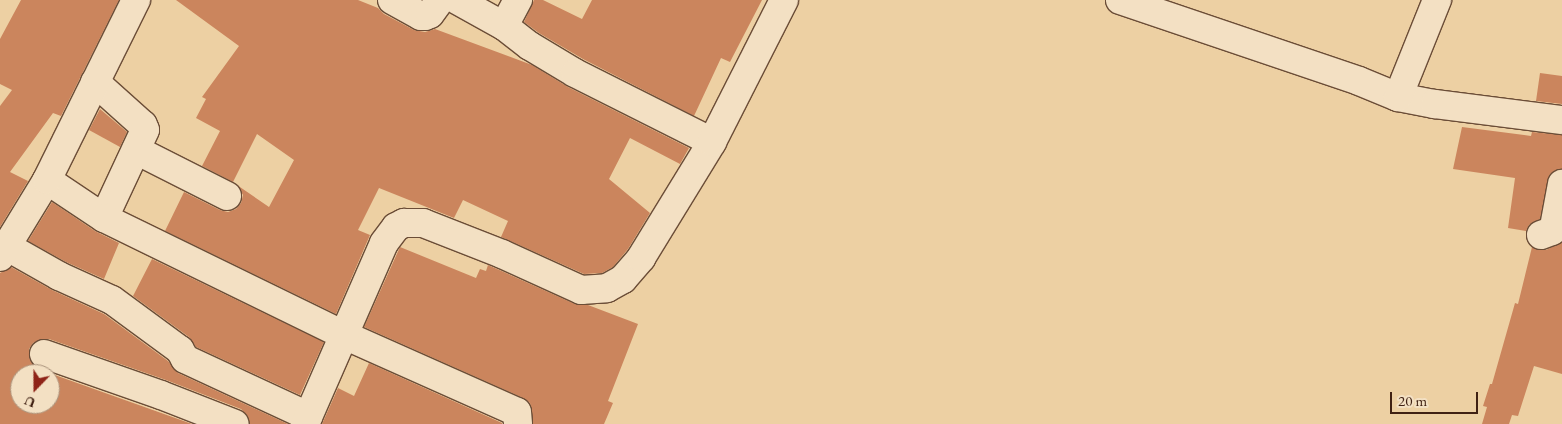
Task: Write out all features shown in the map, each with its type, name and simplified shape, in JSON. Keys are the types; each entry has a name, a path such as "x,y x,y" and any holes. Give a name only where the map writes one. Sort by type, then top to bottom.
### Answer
{"street":[{"path":"136,0 47,180 3,251 112,300 180,350 185,359 306,420 384,243 396,227 404,223 423,223 502,254 581,290 607,288 623,279 642,258 712,142 784,0"},
{"path":"392,0 421,16 425,16 430,14 440,0"},
{"path":"457,0 504,26 530,46 575,73 712,142"},
{"path":"504,26 518,0"},
{"path":"1120,0 1359,81 1398,97 1434,104 1562,120"},
{"path":"1398,97 1437,0"},
{"path":"95,82 143,125 145,130 104,218"},
{"path":"136,150 227,196"},
{"path":"47,180 104,218 344,335 517,412 518,424"},
{"path":"1541,235 1552,232 1562,184"},
{"path":"44,354 235,424"}],"building":[{"path":"21,0 119,0 61,116 53,113 10,172 28,181 0,227 0,106 12,90 0,84 0,39"},
{"path":"176,0 358,0 378,8 384,14 414,30 425,32 435,29 532,65 568,87 689,148 680,164 630,138 609,179 650,213 628,249 613,267 602,273 584,274 501,237 508,221 463,200 454,218 379,188 358,230 370,235 336,314 165,231 184,192 228,212 236,209 241,203 243,195 237,185 269,207 294,160 257,134 233,182 202,166 220,131 196,118 206,99 202,97 239,46"},
{"path":"534,0 543,0 582,19 592,0 762,0 730,62 721,58 694,116 583,59 539,33 524,22"},
{"path":"1540,73 1562,76 1562,104 1536,101"},
{"path":"100,109 127,132 120,147 89,130"},
{"path":"1462,127 1531,136 1532,132 1562,135 1562,169 1550,174 1540,219 1529,225 1526,231 1508,228 1515,178 1453,169"},
{"path":"52,202 95,231 119,243 104,279 66,262 28,241"},
{"path":"1562,242 1562,374 1534,366 1518,416 1512,415 1509,424 1482,424 1487,407 1483,406 1490,384 1492,384 1515,303 1518,304 1532,247 1546,250"},
{"path":"400,247 476,278 480,269 486,271 488,265 575,304 588,305 638,324 608,401 613,403 604,424 533,424 530,403 523,398 364,327"},
{"path":"152,259 324,342 300,395 196,347 189,337 133,296"},
{"path":"11,267 52,290 104,314 168,361 178,373 288,424 250,424 247,415 241,409 166,380 49,339 42,339 33,343 29,349 29,357 32,364 10,364 10,414 60,414 60,377 192,424 0,424 0,273"},
{"path":"369,363 502,424 322,424 338,388 354,396"}]}
